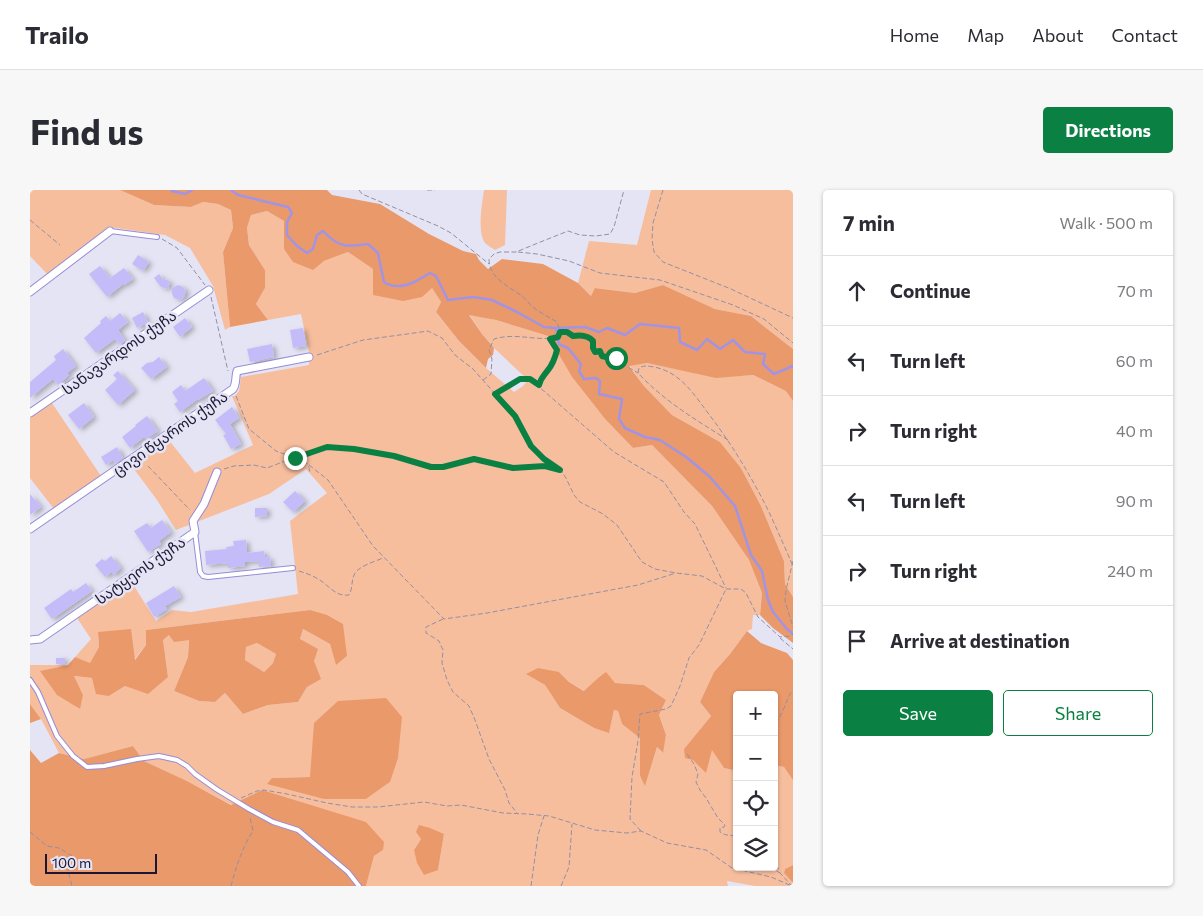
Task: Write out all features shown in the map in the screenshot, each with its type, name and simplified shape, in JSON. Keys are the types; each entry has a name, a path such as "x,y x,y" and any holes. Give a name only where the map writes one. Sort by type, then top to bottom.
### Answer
{"street":[{"path":"30,292 110,231"},
{"name":"სანავარდოს ქუჩა","path":"30,413 209,290"},
{"name":"ცივი წყაროს ქუჩა","path":"30,529 234,389 237,371 309,357"},
{"name":"სატყეოს ქუჩა","path":"30,640 40,639 195,532 193,521 204,504 216,472"}],"lane":[{"path":"110,231 157,237"},
{"path":"195,532 200,572 204,576 293,568"},
{"path":"30,680 38,692 57,736 73,756 87,767 104,766 159,756 177,760 233,800 273,822 298,830 348,872 358,886"}],"path":[{"path":"359,190 362,194 438,226 450,233 489,264 502,283 524,298 532,307 556,322 560,332 558,337 550,339 504,336 494,339 489,350 492,359 491,374 483,380"},
{"path":"427,190 435,190"},
{"path":"516,252 568,231 580,235 596,236 610,234 614,227 624,190"},
{"path":"663,190 653,223 652,239 654,252 663,262 731,289 793,318"},
{"path":"30,220 60,245"},
{"path":"157,237 177,248 209,290 230,375"},
{"path":"489,264 489,259 494,254 516,252 537,254 569,262 600,273 660,280 733,305 764,319 793,343"},
{"path":"309,357 362,340 428,331 442,338 455,355 473,368 515,416 531,446 544,459 560,470 580,502 603,514 617,525 642,562 655,568 676,573 702,576 726,589 741,589 746,593 758,617 793,649"},
{"path":"560,332 567,332 573,336 590,337 593,341 595,352 600,351 602,356 616,358 621,364 638,373 668,401 728,440"},
{"path":"539,385 541,377 555,360 557,350 550,339"},
{"path":"638,373 639,368 644,366 657,368 669,372 686,385 744,464 793,564 785,601 793,627"},
{"path":"495,394 520,379 530,379 614,452 664,482 684,512 695,524 726,589"},
{"path":"234,389 249,429 276,452 304,461 328,480 383,558 444,619"},
{"path":"216,472 234,466 254,465 267,468 327,447 354,449 394,456 431,467 443,467 474,459 513,468 545,466 560,470"},
{"path":"309,465 310,474"},
{"path":"148,466 193,513 193,521"},
{"path":"293,568 318,579 333,592 344,596 349,595 352,589 355,573 383,558"},
{"path":"517,813 509,802 489,759 476,720 469,706 453,692 447,680 442,664 443,650 439,641 426,633 426,627 444,619 487,613 638,585 676,573"},
{"path":"726,589 699,645 689,658 671,706 666,709 640,714 632,777 630,819 640,831 667,843 706,850 733,868"},
{"path":"780,637 793,634"},
{"path":"778,719 784,710 788,695 793,690"},
{"path":"687,754 698,774 696,782 700,790 718,818 725,824 720,828 720,832 724,835 733,835"},
{"path":"233,800 264,790 352,807 378,807 424,802 447,806 461,805 503,813 544,816 595,830 616,833 640,831"},
{"path":"231,886 245,843 252,831 249,809"},
{"path":"531,886 538,836 544,816"},
{"path":"561,886 569,867 572,823"},
{"path":"30,832 48,846 59,848 72,856 68,871 72,886"},
{"path":"778,868 780,873"},
{"path":"744,871 771,877 792,886"},
{"path":"777,871 792,886"}],"shaded area":[{"path":"30,190 120,190 154,205 191,207 203,202 218,204 231,210 233,228 223,252 230,327 225,330 213,286 190,248 165,235 109,227 87,247 49,276 30,256"},
{"path":"120,190 327,190 332,195 380,204 429,234 463,251 476,254 488,269 502,259 543,264 578,283 591,296 595,288 635,293 663,285 715,309 751,316 793,349 793,401 786,391 753,375 716,378 647,363 629,366 644,386 672,415 720,442 741,468 761,506 784,561 785,584 793,597 793,643 773,628 760,615 762,593 749,560 712,506 652,445 633,448 605,419 572,377 548,336 496,320 469,315 494,348 493,355 488,359 486,368 459,341 436,312 441,302 432,288 422,297 403,301 373,295 373,269 348,252 324,261 313,270 293,262 284,249 284,221 267,211 251,215 247,228 249,245 265,270 265,288 256,304 268,320 230,327 223,252 233,228 231,210 218,204 203,202 191,207 154,205"},
{"path":"484,190 507,190 505,245 495,250 485,243 481,232"},
{"path":"651,190 793,190 793,349 751,316 715,309 663,285 635,293 596,288 591,296 578,283 589,241 637,245"},
{"path":"267,211 284,221 284,249 313,269 324,261 348,252 373,269 432,288 441,302 436,312 459,341 514,392 528,380 494,348 469,314 548,336 572,377 605,419 633,448 652,445 712,506 749,560 762,593 760,615 753,615 752,629 747,631 714,672 700,702 711,716 684,749 712,749 724,768 733,770 733,871 778,871 778,766 784,767 793,779 793,865 785,869 784,873 793,883 793,886 755,886 727,881 728,886 366,886 374,856 383,850 262,790 232,805 144,761 133,746 84,759 59,753 41,719 30,704 30,665 68,665 41,671 79,709 83,695 73,676 92,678 109,696 125,686 168,677 163,640 169,635 189,639 188,657 174,691 199,701 215,702 225,693 243,714 268,705 298,702 307,687 320,679 300,639 303,629 330,644 336,664 347,656 310,610 146,630 146,645 134,660 98,632 99,647 90,664 75,657 91,639 77,618 131,581 156,621 172,610 191,612 298,594 290,521 327,493 306,469 269,494 176,530 131,465 168,439 195,473 253,445 232,396 235,396 239,391 241,377 309,365 309,352 301,314 268,320 256,304 265,288 265,270 249,245 247,228 251,215","holes":["559,672 569,682 585,691 598,678 615,683 644,685 666,700 659,715 666,735 662,753 657,747 645,785 640,776 640,737 622,724 618,711 614,710 609,732 594,728 560,708 545,685 527,674","310,777 390,782 366,799 324,799 272,778","444,834 438,870 414,850 421,839"]},
{"path":"647,363 716,377 753,375 787,391 793,401 793,597 785,584 784,561 761,506 741,468 720,442 672,415 644,386 629,365"},
{"path":"52,403 101,476 54,509 30,478 30,418"},
{"path":"310,610 327,615 343,624 347,656 336,665 330,644 303,629 300,639 318,649 314,661 321,679 307,687 298,702 268,705 243,714 225,693 215,702 199,701 174,691 188,657 189,640 174,642 169,635 163,640 168,677 148,694 125,686 109,696 96,694 92,678 74,676 83,695 80,709 57,695 40,671 68,665 75,657 90,663 99,647 98,632 131,629 135,660 146,645 146,630","holes":["257,643 276,654 273,663 264,672 245,660 246,647"]},
{"path":"747,631 761,643 787,653 793,660 793,780 784,767 778,766 778,691 733,691 733,770 724,768 712,750 706,773 693,760 685,758 684,749 711,716 700,702 714,672"},
{"path":"257,643 276,654 273,663 264,672 245,660 246,647"},
{"path":"538,668 559,672 569,682 584,691 606,672 615,683 644,685 666,700 659,715 666,735 663,753 657,747 645,786 640,776 640,738 622,724 618,711 614,710 609,733 594,728 560,708 545,685 526,674"},
{"path":"386,698 402,717 398,758 390,782 366,799 324,799 267,784 272,778 310,777 314,723 338,701"},
{"path":"30,704 41,719 30,723"},
{"path":"133,746 144,761 187,781 231,805 262,790 366,822 384,842 383,850 374,856 366,886 30,886 30,750 41,763 59,753 84,759"},
{"path":"419,825 444,834 438,870 424,875 417,863 414,850 421,839 416,832"},
{"path":"793,865 793,883 784,873 785,869"}],"building":[{"path":"138,255 149,262 143,271 132,264"},
{"path":"100,266 110,278 124,268 133,279 123,284 107,297 89,274"},
{"path":"159,274 163,279 170,281 168,289 161,287 154,278"},
{"path":"178,285 186,291 184,297 180,300 174,298 172,294 172,288"},
{"path":"143,312 148,322 137,328 132,318"},
{"path":"120,313 128,322 118,330 125,340 119,344 115,339 96,353 84,338 106,316 110,321"},
{"path":"185,318 192,327 180,337 173,327"},
{"path":"303,328 306,346 293,348 290,330"},
{"path":"272,344 274,357 250,362 247,349"},
{"path":"63,349 76,366 67,373 69,375 58,385 53,379 30,398 30,382 56,360 54,356"},
{"path":"159,357 167,367 151,379 141,368"},
{"path":"118,371 135,390 118,405 105,390 117,379 113,375"},
{"path":"204,378 213,391 180,412 174,404 178,401 172,392 181,385 185,391"},
{"path":"84,403 94,417 79,429 68,415"},
{"path":"232,407 239,418 230,424 241,444 231,449 223,435 226,434 215,420"},
{"path":"147,416 158,431 146,439 144,437 130,448 122,437"},
{"path":"117,447 123,458 115,464 113,460 106,465 101,457"},
{"path":"295,491 305,501 293,512 283,502"},
{"path":"30,494 41,507 30,515"},
{"path":"255,508 267,508 267,516 255,517"},
{"path":"162,520 171,532 159,541 161,544 148,552 134,531 147,523 151,528"},
{"path":"246,540 247,553 264,551 265,558 270,557 271,566 259,567 259,561 244,562 245,566 228,568 228,563 206,565 205,551 227,549 226,547 234,546 233,541"},
{"path":"111,556 121,568 114,575 111,572 105,577 95,565 102,559 105,561"},
{"path":"86,583 92,591 52,619 44,608 71,589 73,592"},
{"path":"174,586 181,597 165,606 167,609 154,617 146,603"},
{"path":"56,658 65,658 65,664 56,664"}],"waterway":[{"path":"171,190 185,194 192,190"},
{"path":"231,190 238,195 288,207 292,213 287,222 287,235 307,253 313,249 317,235 323,231 334,241 343,245 368,244 378,253 384,282 388,284 394,286 405,285 430,273 436,276 448,300 473,297 492,300 544,327 556,328 559,344 568,348 581,364 579,371 584,379 596,378 600,381 599,394 622,399 619,419 625,428 645,437 660,440 686,457 709,476 735,506 751,555 762,571 768,600 773,612 793,634"},
{"path":"556,328 585,327 599,332 607,328 625,335 640,324 679,328 680,342 697,350 707,339 720,349 733,340 745,352 765,354 763,364 774,374 793,367"}],"route":[{"path":"295,458 327,447 354,449 394,456 431,467 443,467 474,459 513,468 545,466 560,470 544,459 531,446 515,416 495,394 520,379 530,379 539,385 541,377 555,360 557,350 550,339 558,337 560,332 567,332 573,336 590,337 593,341 595,352 600,351 602,356 616,358"}]}
